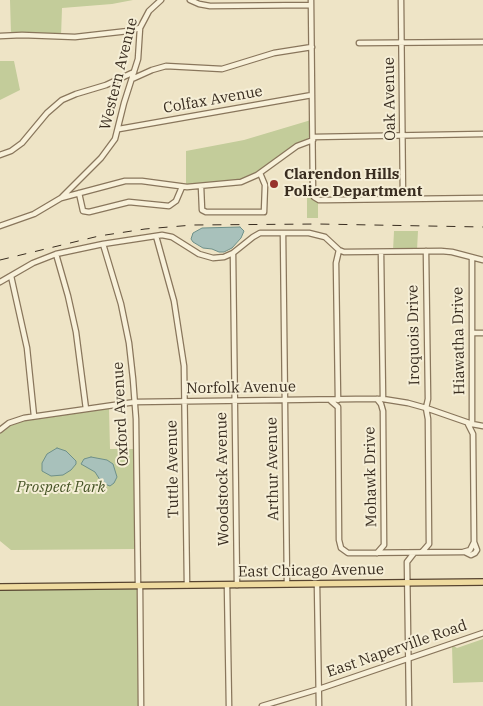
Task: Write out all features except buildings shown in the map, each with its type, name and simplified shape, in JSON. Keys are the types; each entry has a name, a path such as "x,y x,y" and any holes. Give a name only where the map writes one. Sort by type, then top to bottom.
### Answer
{"main road":[{"name":"East Chicago Avenue","path":"0,587 483,582"}],"street":[{"name":"Western Avenue","path":"61,198 112,145 119,129 124,103 138,58 140,28 149,11 161,0"},
{"path":"190,0 210,6 311,3 313,192 316,198 326,200 483,198"},
{"name":"Oak Avenue","path":"401,0 403,199"},
{"path":"0,36 22,35 75,38 140,28"},
{"path":"359,43 483,42"},
{"path":"132,79 161,66 175,65 204,69 222,69 274,53 312,47"},
{"path":"0,155 10,152 22,143 47,113 59,102 76,94 106,85 134,72"},
{"name":"Colfax Avenue","path":"119,129 312,95"},
{"path":"0,226 34,214 61,198 130,180 182,187 235,183 260,173 297,146 313,138 483,134"},
{"path":"201,186 202,210 206,212 264,212 265,185 260,173"},
{"path":"79,193 83,211 89,212 129,202 169,206 176,201 182,187"},
{"name":"Arthur Avenue","path":"283,233 287,584"},
{"path":"0,282 33,263 56,254 103,244 156,236 172,237 199,254 220,258 234,253 257,235 309,233 321,235 339,250 452,252 483,260"},
{"name":"Tuttle Avenue","path":"156,236 179,326 184,366 187,585"},
{"name":"Oxford Avenue","path":"103,244 117,287 125,323 135,402 141,706"},
{"path":"339,250 336,263 341,400 338,407 339,540 343,550 350,553 437,553"},
{"name":"Iroquois Drive","path":"426,251 428,399 426,408 428,419 429,544"},
{"name":"Mohawk Drive","path":"377,553 384,545 383,411 380,399 381,252"},
{"name":"Woodstock Avenue","path":"234,253 237,585"},
{"path":"56,254 76,332 86,408"},
{"name":"Hiawatha Drive","path":"437,553 467,551 471,555 476,550 474,542 472,434 470,424 472,258"},
{"path":"11,276 27,348 34,416"},
{"path":"472,333 483,333"},
{"name":"Norfolk Avenue","path":"0,430 14,421 34,416 135,402 380,399 426,408 470,424 482,426"},
{"path":"330,400 338,407"},
{"path":"383,411 388,403 393,401"},
{"path":"428,419 430,414 439,412"},
{"path":"472,434 482,426"},
{"path":"421,553 429,544 437,553"},
{"path":"384,545 407,562"},
{"path":"408,706 407,562 414,553"},
{"path":"317,584 319,706"},
{"path":"227,585 228,706"},
{"name":"East Naperville Road","path":"262,706 483,633"}],"green space":[{"path":"10,0 133,0 112,4 62,8 61,37 11,34"},
{"path":"0,61 14,61 20,90 0,100"},
{"path":"311,120 310,137 291,148 260,172 239,180 186,185 186,151 244,140"},
{"path":"307,197 313,198 318,202 318,218 307,218"},
{"path":"394,231 418,231 417,250 393,251"},
{"name":"Prospect Park","path":"109,407 110,449 134,449 135,549 11,550 0,541 0,433 14,423 26,420"},
{"path":"0,589 137,589 139,706 0,706"},
{"path":"483,639 483,682 453,683 452,645 457,648"}],"water":[{"path":"240,227 244,231 241,238 232,248 224,252 203,248 191,239 193,233 202,228"},
{"path":"57,448 66,451 76,461 76,464 63,475 51,476 42,471 42,463 47,454"},
{"path":"91,457 107,460 113,464 117,477 114,483 110,486 102,483 95,472 81,464 84,459"}],"railway":[{"path":"0,260 99,236 145,229 193,225 318,224 483,227"}],"place":[{"name":"Clarendon Hills Police Department","path":"274,184"}]}
